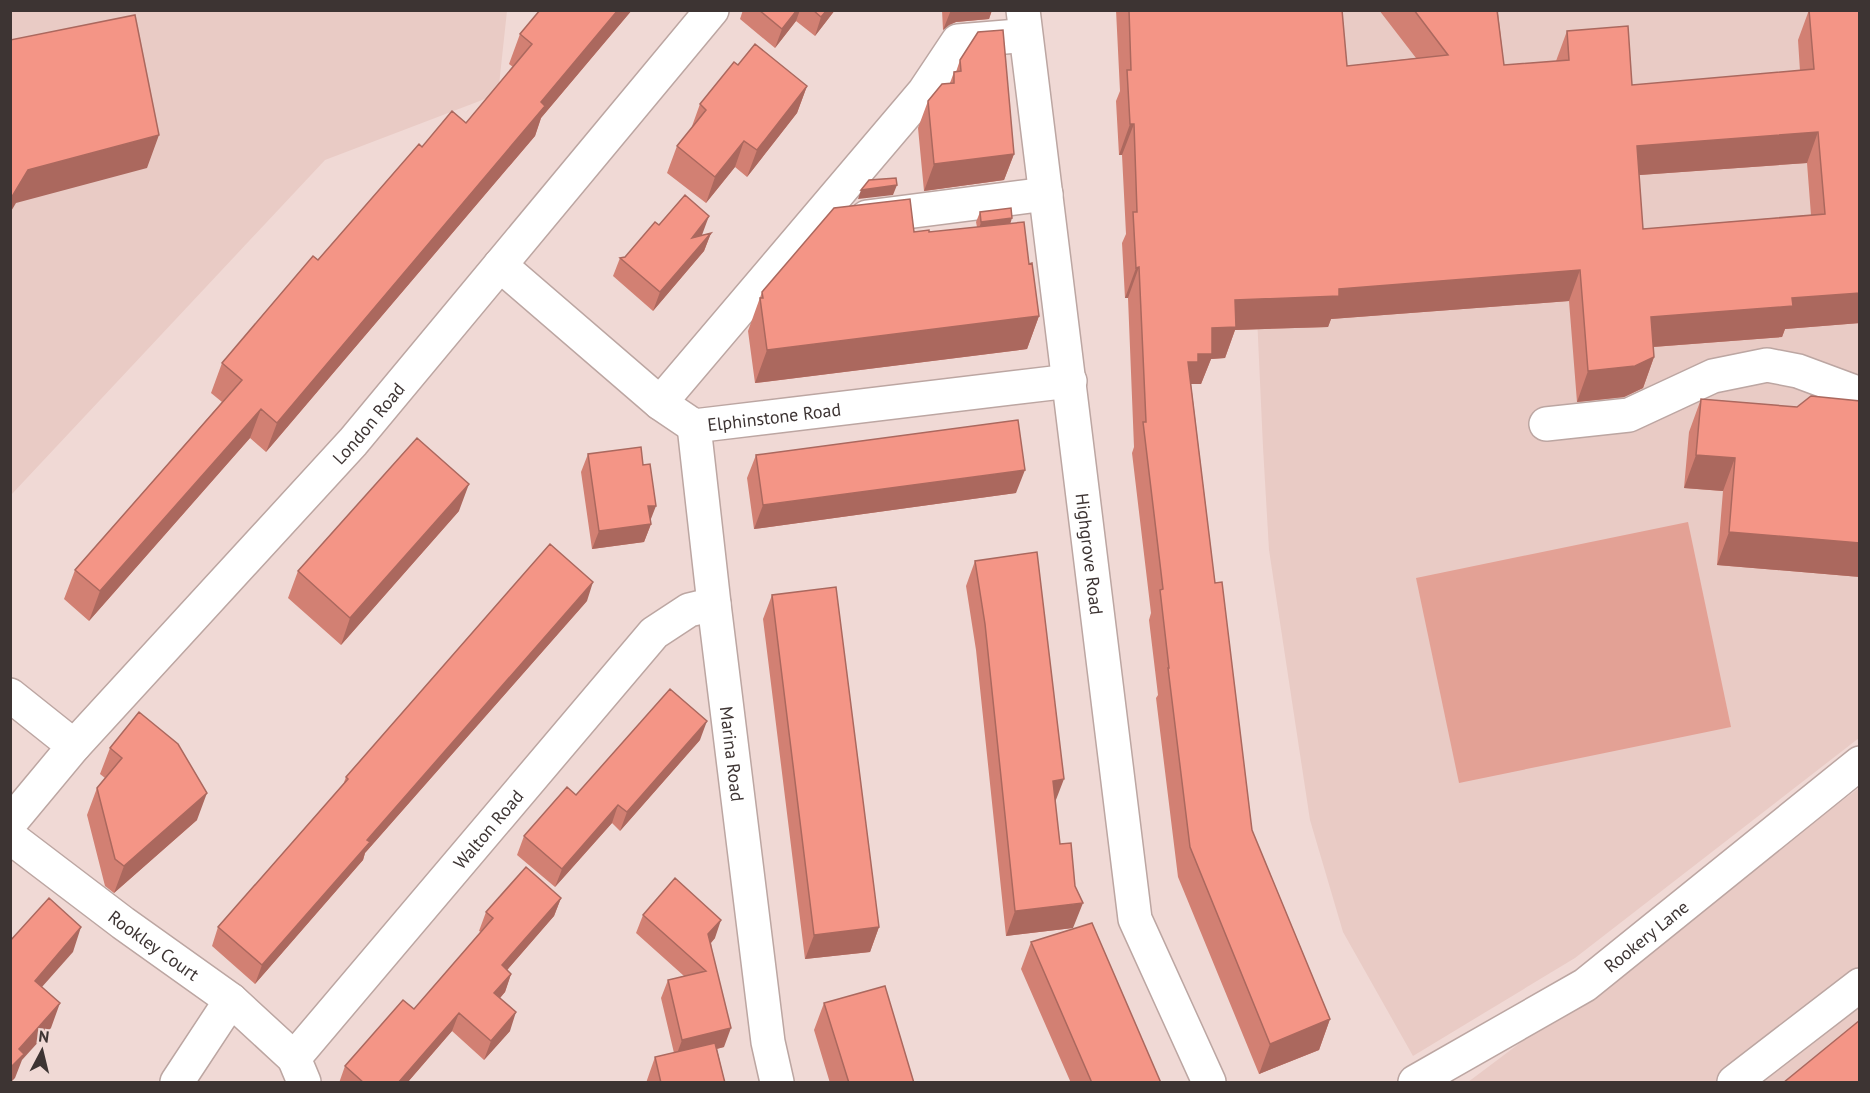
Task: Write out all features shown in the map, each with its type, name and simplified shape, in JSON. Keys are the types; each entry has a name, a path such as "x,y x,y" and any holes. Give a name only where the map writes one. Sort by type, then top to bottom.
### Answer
{"street":[{"name":"London Road","path":"10,824 74,746 353,442 712,10"},
{"name":"Highgrove Road","path":"1025,23 1135,919 1209,1083"},
{"path":"660,403 924,92 958,41 1025,23"},
{"path":"812,224 1046,194"},
{"name":"Elphinstone Road","path":"500,266 660,403 694,426 1070,381"},
{"path":"1546,424 1629,415 1713,376 1767,365 1798,371 1860,394"},
{"name":"Marina Road","path":"694,426 768,1042 777,1083"},
{"name":"Walton Road","path":"299,1070 654,633 689,610 714,604"},
{"path":"10,695 74,746"},
{"name":"Rookery Lane","path":"1415,1083 1585,985 1860,763"},
{"name":"Rookley Court","path":"10,837 123,923 231,1000 299,1070"},
{"path":"1734,1083 1860,985"},
{"path":"177,1083 231,1000"}],"shaded area":[{"path":"11,11 507,11 498,94 325,160 11,495"},
{"path":"1243,11 1859,11 1859,738 1575,958 1413,1056 1343,932 1310,820 1269,550"},
{"path":"1688,522 1731,727 1459,783 1416,578"},
{"path":"1859,788 1859,1082 1468,1082"}],"building":[{"path":"540,10 618,10 541,102 545,106 277,423 261,409 100,591 75,570 242,380 222,363 313,256 318,260 419,144 422,147 452,111 466,123 532,44 520,34"},
{"path":"759,10 797,10 782,29"},
{"path":"813,10 827,10 821,17"},
{"path":"1129,10 1342,10 1347,66 1448,55 1414,10 1497,10 1504,65 1569,60 1567,31 1628,26 1632,85 1814,69 1809,10 1860,10 1860,293 1792,298 1793,306 1651,317 1654,357 1635,366 1588,371 1580,270 1339,289 1339,296 1235,300 1236,327 1212,328 1212,354 1198,354 1198,362 1188,362 1215,583 1222,582 1252,830 1330,1019 1270,1044 1190,847 1168,668 1160,590 1163,589 1143,422 1146,422 1139,267 1136,268 1133,212 1137,212 1134,124 1130,124 1127,70 1131,70","holes":["1818,132 1825,214 1643,229 1637,146"]},
{"path":"135,15 159,135 28,170 10,200 10,40"},
{"path":"1003,30 1014,154 934,164 928,101 942,84 954,83 954,72 961,71 960,60 978,32"},
{"path":"755,44 807,86 757,150 744,141 715,177 677,146 706,110 700,104 734,62 738,65"},
{"path":"896,178 897,185 861,190 869,180"},
{"path":"685,195 709,216 692,238 711,233 660,292 620,258 625,257 655,222 659,225"},
{"path":"910,199 914,232 1024,222 1039,316 767,350 760,298 763,298 762,292 834,208"},
{"path":"1011,208 1012,218 981,222 980,212"},
{"path":"1811,396 1860,401 1860,543 1729,532 1735,458 1696,455 1701,399 1797,407"},
{"path":"1018,420 1025,470 763,505 756,455"},
{"path":"417,438 469,484 350,618 298,571"},
{"path":"641,447 643,465 650,464 656,506 648,506 651,524 599,531 588,454"},
{"path":"550,544 593,582 367,840 370,842 262,965 218,927"},
{"path":"1037,552 1064,779 1053,781 1060,844 1071,843 1075,886 1083,903 1015,911 985,624 975,561"},
{"path":"836,587 879,927 814,935 772,595"},
{"path":"670,689 707,721 627,812 618,805 562,869 524,836 567,787 576,795"},
{"path":"139,712 178,744 207,793 124,866 115,859 97,788 122,758 110,748"},
{"path":"526,867 561,898 502,965 511,974 494,993 516,1012 491,1041 459,1013 398,1083 364,1083 345,1066 403,1000 414,1009 493,918 486,912"},
{"path":"675,878 721,920 708,934 731,1028 682,1040 668,980 706,971 643,915"},
{"path":"49,898 81,927 35,981 60,1003 19,1049 24,1054 10,1068 10,941"},
{"path":"1092,923 1161,1083 1092,1083 1031,942"},
{"path":"885,986 914,1083 849,1083 824,1003"},
{"path":"1860,1020 1860,1083 1783,1083"},
{"path":"715,1043 725,1083 661,1083 655,1057"}]}
